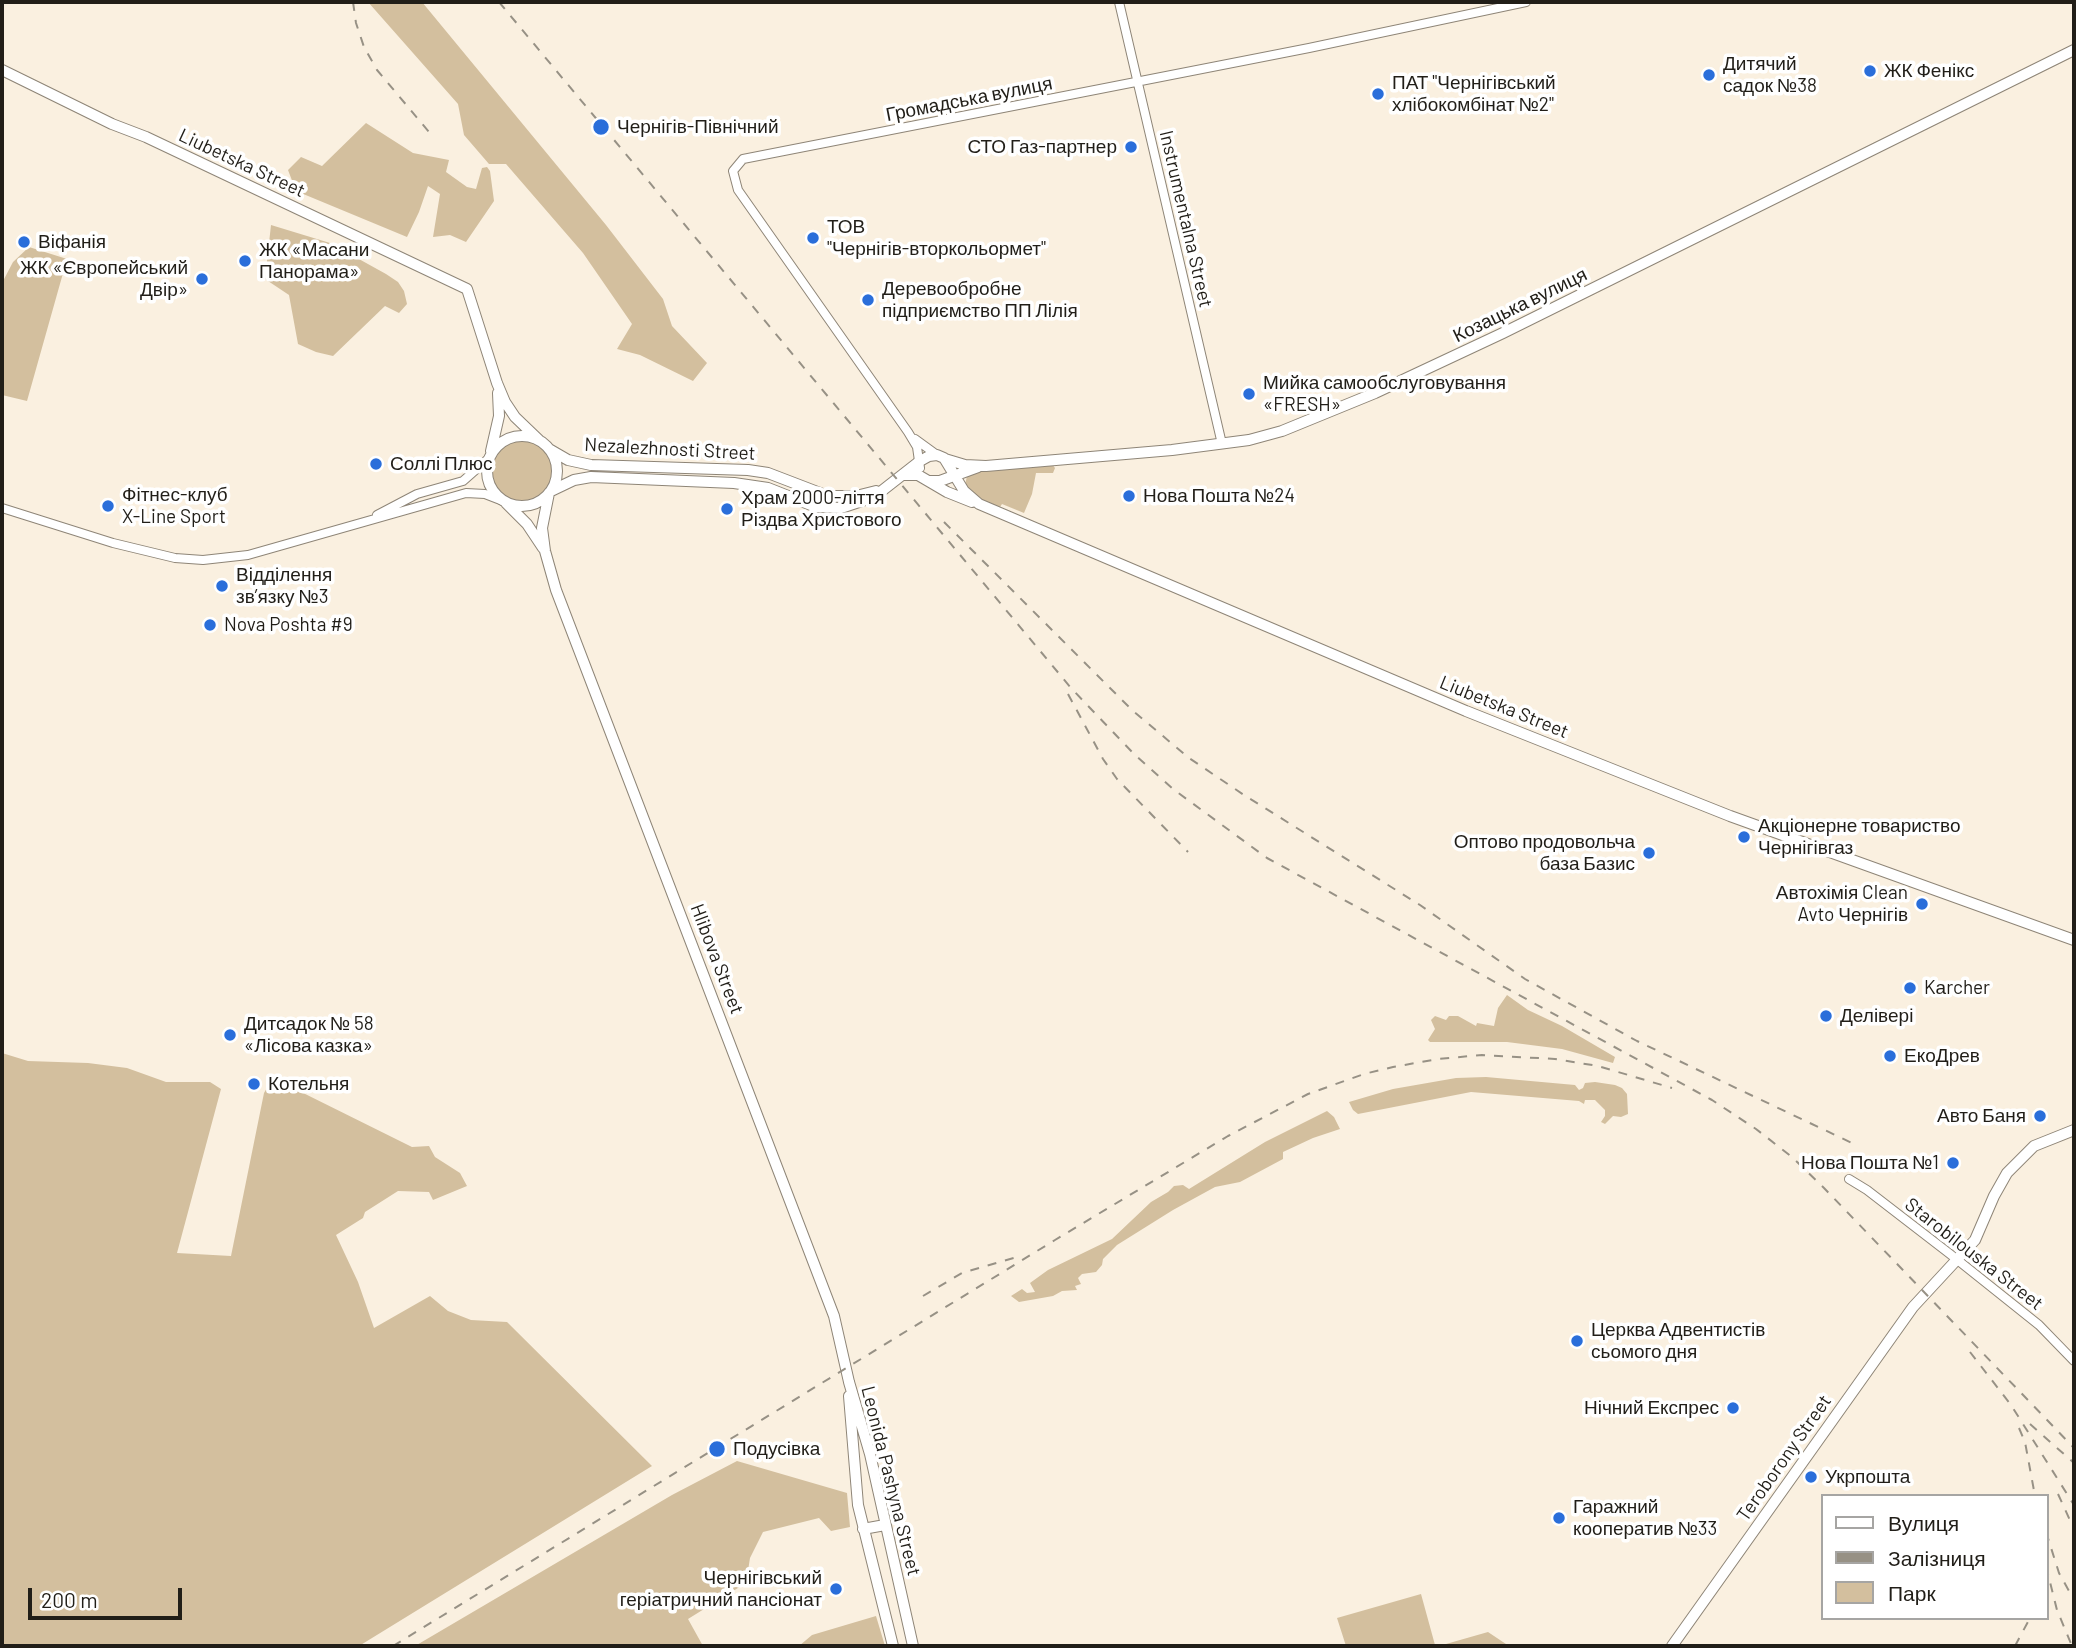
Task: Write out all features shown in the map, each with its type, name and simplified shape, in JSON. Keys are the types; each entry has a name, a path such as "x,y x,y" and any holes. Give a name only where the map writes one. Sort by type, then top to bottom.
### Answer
{"main road":[{"name":"Козацька вулиця","path":"943,458 976,468 1222,444 1282,431 1375,393 1596,288 2074,50"},
{"name":"Liubetska Street","path":"2,69 111,124 146,137 467,289 497,383"},
{"path":"497,383 510,410 539,440"},
{"path":"497,383 499,416 486,473 490,486 505,502"},
{"name":"Nezalezhnosti Street","path":"489,458 498,444 511,437 525,436 539,440 568,460 591,466 768,472 820,494 839,498 869,493 892,483"},
{"name":"Nezalezhnosti Street","path":"549,449 557,469 550,492"},
{"name":"Liubetska Street","path":"943,458 964,491 979,504 1466,711 1730,816 2074,940"},
{"path":"892,483 919,467 943,458 948,471 940,481"},
{"path":"919,467 940,481"},
{"path":"919,467 947,492 979,504"},
{"path":"940,481 976,468"},
{"path":"964,491 962,480 976,468"},
{"name":"Nezalezhnosti Street","path":"505,502 519,506 533,505 550,492 574,480 591,477 734,483 768,488 816,508 825,509 841,508 865,501 892,483"},
{"name":"Hlibova Street","path":"550,492 542,528 545,551 579,654 828,1298 849,1382"},
{"name":"Hlibova Street","path":"505,502 527,524 545,551"},
{"name":"Teroborony Street","path":"1672,1646 1874,1360 1926,1292 1975,1240 1994,1196 2015,1164 2034,1146 2074,1130"},
{"name":"Leonida Pashyna Street","path":"849,1382 870,1454 913,1646"},
{"name":"Leonida Pashyna Street","path":"849,1382 855,1480 863,1529 893,1646"},
{"path":"863,1529 885,1525"},
{"path":"883,1606 902,1601"}],"street":[{"name":"Instrumentalna Street","path":"1119,2 1222,444"},
{"name":"Громадська вулиця","path":"908,432 738,190 733,178 737,165 743,159 1300,50 1526,2"},
{"path":"908,432 943,458"},
{"path":"908,432 919,467"},
{"name":"Nezalezhnosti Street","path":"367,520 417,494 463,481 489,458"},
{"name":"Nezalezhnosti Street","path":"2,508 113,543 175,558 202,560 248,555 466,494 485,494 505,502"},
{"name":"Starobilouska Street","path":"1849,1179 1867,1190 2039,1325 2074,1361"}],"green space":[{"path":"368,2 422,2 606,225 663,299 672,326 707,363 693,381 640,355 617,349 632,324 583,253 506,164 489,164 464,135 458,104"},
{"path":"366,123 413,153 449,160 446,172 467,187 476,189 482,168 487,167 490,171 494,201 466,242 450,235 433,237 440,194 428,186 407,237 296,191 288,170 301,157 322,166"},
{"path":"271,225 330,243 386,274 398,282 404,291 407,304 399,313 385,306 333,356 298,344 289,295 265,279"},
{"path":"29,247 67,259 27,401 2,395 2,283 13,262"},
{"path":"515,440 527,440 543,449 550,459 550,483 543,493 527,502 515,502 504,497 495,488 490,477 490,465 495,454 504,445"},
{"path":"1052,464 1055,468 1053,473 1036,473 1032,494 1024,513 1002,504 1000,507 978,499 965,485 967,476 972,472"},
{"path":"1507,995 1528,1010 1615,1057 1613,1063 1562,1049 1507,1042 1428,1040 1435,1029 1431,1020 1435,1016 1446,1020 1449,1016 1458,1016 1476,1026 1477,1023 1494,1026 1498,1008"},
{"path":"2,1053 28,1061 88,1063 127,1068 166,1082 210,1082 221,1089 177,1253 231,1256 264,1093 271,1081 279,1081 412,1147 429,1146 435,1157 460,1173 467,1186 433,1200 429,1192 398,1191 336,1235 358,1282 374,1328 430,1296 448,1311 471,1320 507,1322 652,1466 359,1646 2,1646"},
{"path":"1486,1077 1575,1085 1579,1090 1585,1083 1615,1085 1627,1094 1628,1114 1613,1116 1605,1124 1601,1122 1605,1110 1595,1100 1585,1100 1584,1104 1579,1101 1471,1092 1358,1114 1349,1102 1393,1089 1456,1078"},
{"path":"1327,1111 1334,1117 1340,1129 1283,1152 1283,1159 1240,1182 1215,1187 1173,1210 1117,1245 1103,1259 1096,1272 1082,1274 1078,1278 1081,1284 1075,1286 1077,1290 1019,1302 1011,1296 1022,1289 1027,1293 1035,1292 1030,1283 1048,1270 1112,1239 1151,1202 1174,1186 1183,1185 1189,1189 1265,1142"},
{"path":"737,1461 847,1493 850,1527 831,1531 819,1518 763,1532 750,1558 746,1583 688,1619 703,1646 415,1646 672,1495"},
{"path":"1421,1594 1435,1645 1346,1646 1337,1618"},
{"path":"876,1616 885,1646 799,1646 812,1635"},
{"path":"1488,1632 1509,1646 1439,1646"}],"railway":[{"path":"353,2 364,47 377,70 429,132"},
{"path":"499,2 1071,688 1133,753 1173,789 1267,858 1712,1100 1756,1129 1792,1157 1824,1188 2074,1448"},
{"path":"944,522 1132,710 1189,758 1420,905 1525,979 1637,1041 1852,1143"},
{"path":"1068,694 1103,759 1117,779 1188,852"},
{"path":"393,1646 1055,1240 1228,1136 1308,1094 1364,1074 1393,1067 1482,1055 1555,1059 1598,1066 1672,1088"},
{"path":"923,1296 962,1273 1017,1257"},
{"path":"1970,1352 2011,1405 2074,1505"},
{"path":"2030,1424 2074,1463"},
{"path":"2019,1428 2025,1442 2035,1494"},
{"path":"2058,1494 2074,1529"},
{"path":"2048,1538 2059,1573 2074,1600"},
{"path":"2048,1574 2057,1610 2072,1646"},
{"path":"2015,1646 2029,1620"}],"place":[{"name":"ЖК Фенікс","path":"1870,71"},
{"name":"Дитячий садок №38","path":"1709,75"},
{"name":"ПАТ \"Чернігівський хлібокомбінат №2\"","path":"1378,94"},
{"name":"Чернігів-Північний","path":"601,127"},
{"name":"СТО Газ-партнер","path":"1131,147"},
{"name":"ТОВ \"Чернігів-вторкольормет\"","path":"813,238"},
{"name":"Віфанія","path":"24,242"},
{"name":"ЖК «Масани Панорама»","path":"245,261"},
{"name":"ЖК «Європейський Двір»","path":"202,279"},
{"name":"Деревообробне підприємство ПП Лілія","path":"868,300"},
{"name":"Мийка самообслуговування «FRESH»","path":"1249,394"},
{"name":"Соллі Плюс","path":"376,464"},
{"name":"Нова Пошта №24","path":"1129,496"},
{"name":"Фітнес-клуб X-Line Sport","path":"108,506"},
{"name":"Храм 2000-ліття Різдва Христового","path":"727,509"},
{"name":"Відділення зв’язку №3","path":"222,586"},
{"name":"Nova Poshta #9","path":"210,625"},
{"name":"Акціонерне товариство Чернігівгаз","path":"1744,837"},
{"name":"Оптово продовольча база Базис","path":"1649,853"},
{"name":"Автохімія Clean Avto Чернігів","path":"1922,904"},
{"name":"Kаrcher","path":"1910,988"},
{"name":"Делівері","path":"1826,1016"},
{"name":"Дитсадок № 58 «Лісова казка»","path":"230,1035"},
{"name":"ЕкоДрев","path":"1890,1056"},
{"name":"Котельня","path":"254,1084"},
{"name":"Авто Баня","path":"2040,1116"},
{"name":"Нова Пошта №1","path":"1953,1163"},
{"name":"Церква Адвентистів сьомого дня","path":"1577,1341"},
{"name":"Нічний Експрес","path":"1733,1408"},
{"name":"Подусівка","path":"717,1449"},
{"name":"Укрпошта","path":"1811,1477"},
{"name":"Гаражний кооператив №33","path":"1559,1518"},
{"name":"Чернігівський геріатричний пансіонат","path":"836,1589"}]}
